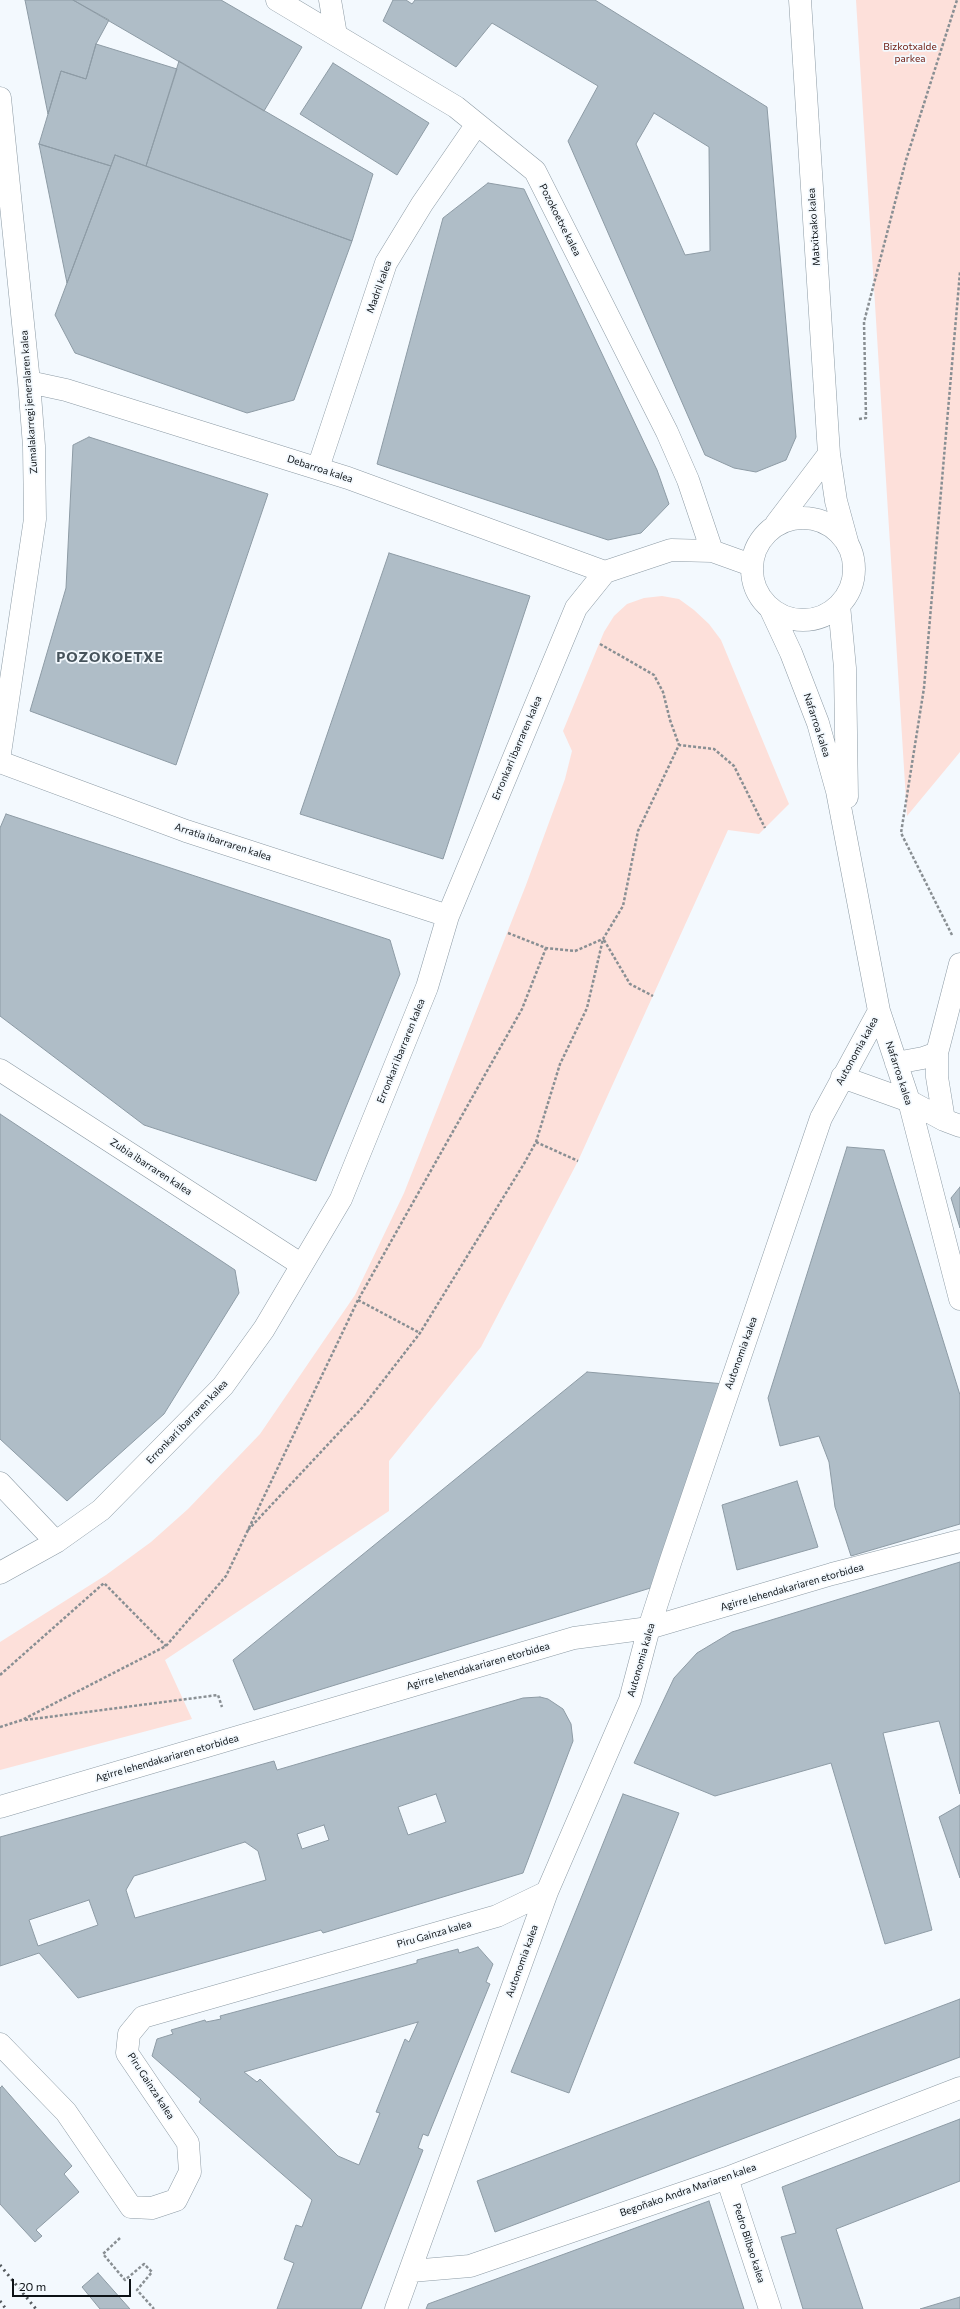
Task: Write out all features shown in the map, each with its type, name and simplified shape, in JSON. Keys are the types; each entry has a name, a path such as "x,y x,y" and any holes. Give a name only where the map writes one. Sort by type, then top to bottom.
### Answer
{"street":[{"name":"Pozokoetxe kalea","path":"277,0 456,107 536,171 667,432 688,480 712,551"},
{"path":"330,0 336,35"},
{"name":"Matxitxako kalea","path":"800,0 829,454 836,501 848,545"},
{"name":"Zumalakarregi jeneralaren kalea","path":"0,98 29,382 34,446 35,519 0,753"},
{"name":"Madril kalea","path":"318,468 386,263 422,204 477,124"},
{"name":"Debarroa kalea","path":"29,382 66,390 318,468 605,572"},
{"path":"776,524 789,519 818,519 833,526 848,545 855,568 852,584 845,599 839,605 819,618 802,620 786,617 771,610 758,593 753,583 751,565 755,548 765,534 776,524 829,454"},
{"path":"605,572 671,550 712,551 751,565"},
{"name":"Erronkari ibarraren kalea","path":"0,1573 56,1542 101,1510 223,1386 264,1329 341,1199 427,987 448,916 576,608 605,572"},
{"name":"Nafarroa kalea","path":"839,605 845,668 849,844"},
{"name":"Nafarroa kalea","path":"771,610 791,653 818,723 837,791 849,844 879,1011 909,1101 960,1299"},
{"name":"Arratia ibarraren kalea","path":"0,762 186,831 448,916"},
{"path":"952,1123 937,1077 937,1053 960,964"},
{"name":"Autonomia kalea","path":"396,2309 411,2272 443,2175 547,1892 630,1700 649,1628 821,1118 879,1011"},
{"path":"896,1063 923,1058 937,1053"},
{"name":"Zubia ibarraren kalea","path":"0,1070 302,1264"},
{"path":"842,1077 909,1101 952,1123"},
{"path":"922,1154 952,1123"},
{"path":"0,1483 56,1542"},
{"name":"Agirre lehendakariaren etorbidea","path":"0,1807 574,1638 649,1628 832,1574 960,1541"},
{"name":"Piru Gainza kalea","path":"0,2044 66,2112 130,2206 152,2208 176,2200 190,2172 188,2143 127,2053 129,2034 143,2017 497,1916 547,1892"},
{"name":"Begoñako Andra Mariaren kalea","path":"411,2272 470,2266 727,2178 960,2088"},
{"name":"Pedro Bilbao kalea","path":"727,2178 770,2309"}],"path":[{"path":"827,421 866,418 864,322 906,160 958,0"},
{"path":"953,937 901,833 924,688 960,272"},
{"path":"246,1532 362,1408 420,1333 536,1142 560,1064 587,1008 603,940 624,906 638,831 679,745 670,720 663,692 654,675 600,644"},
{"path":"679,745 714,749 734,766 765,828"},
{"path":"508,933 546,948 575,951 603,940"},
{"path":"603,940 630,984 653,996"},
{"path":"0,1727 22,1720 166,1646 226,1576 358,1300 522,1009 546,948"},
{"path":"536,1142 578,1161"},
{"path":"358,1300 420,1333"},
{"path":"0,1675 104,1583 166,1646"},
{"path":"22,1720 218,1695 222,1710"},
{"path":"115,2243 103,2254 125,2280 144,2264 152,2272 137,2290 154,2309"}],"green space":[{"name":"Bizkotxalde parkea","path":"856,0 960,0 960,752 907,816"},
{"path":"662,596 679,599 694,610 709,624 721,640 789,804 759,834 728,830 578,1161 481,1347 389,1461 389,1511 165,1660 192,1719 0,1770 0,1642 106,1575 151,1542 188,1509 260,1434 355,1295 404,1193 526,885 565,779 572,751 563,731 604,632 614,616 627,604 644,598"}],"building":[{"path":"25,0 73,0 109,20 96,44 86,79 61,71 48,114"},
{"path":"73,0 221,0 302,47 264,111"},
{"path":"393,0 406,0 412,4 415,0 595,0 767,107 796,437 786,460 756,472 734,468 705,455 568,141 598,86 492,23 456,67 383,21","holes":["654,113 709,147 710,251 685,255 636,144"]},
{"path":"96,44 177,69 146,166 115,155 111,166 39,144 61,71 86,79"},
{"path":"179,61 373,174 352,241 146,166"},
{"path":"333,63 429,123 397,175 300,114"},
{"path":"39,144 111,166 67,283"},
{"path":"115,155 352,241 294,400 247,413 75,353 55,315"},
{"path":"488,183 524,189 657,470 669,504 641,533 608,540 377,464 443,218"},
{"path":"89,437 268,494 176,765 30,711 66,588 73,445"},
{"path":"389,553 530,596 443,859 300,814"},
{"path":"6,814 390,940 400,974 316,1181 144,1125 0,1016 0,828"},
{"path":"0,1114 235,1270 239,1293 164,1414 67,1501 0,1439"},
{"path":"847,1147 884,1150 960,1395 960,1524 851,1556 835,1507 829,1462 819,1436 780,1446 768,1398"},
{"path":"960,1187 960,1228 951,1198"},
{"path":"587,1372 725,1384 657,1586 254,1710 233,1660"},
{"path":"797,1481 818,1547 737,1570 722,1505"},
{"path":"960,1562 960,1794 939,1721 883,1733 932,1930 885,1944 831,1763 715,1796 634,1763 674,1678 697,1653 732,1632"},
{"path":"540,1697 548,1699 563,1709 571,1724 573,1741 523,1873 323,1933 321,1930 78,1998 39,1953 0,1966 0,1837 274,1761 277,1770 523,1698","holes":["436,1794 446,1822 408,1835 398,1807","324,1825 329,1840 302,1849 297,1834","245,1842 258,1851 266,1880 135,1918 126,1890 134,1876","89,1900 98,1925 38,1946 29,1920"]},
{"path":"623,1794 679,1813 569,2093 511,2072"},
{"path":"960,1805 960,1878 939,1817"},
{"path":"478,1947 493,1964 486,1982 490,1984 428,2136 423,2134 418,2148 423,2150 361,2309 277,2309 294,2263 284,2259 296,2225 302,2227 312,2200 199,2102 201,2099 152,2056 157,2039 173,2034 171,2030 205,2020 206,2022 221,2019 220,2016 417,1963 417,1960 458,1949 459,1953","holes":["418,2022 409,2042 405,2039 376,2112 380,2113 359,2165 338,2156 260,2079 257,2082 244,2072"]},
{"path":"960,1999 960,2057 495,2232 477,2181"},
{"path":"2,2086 72,2166 64,2174 79,2192 36,2230 42,2236 35,2242 0,2204 0,2088"},
{"path":"960,2119 960,2181 836,2229 863,2309 803,2309 781,2237 796,2233 782,2187"},
{"path":"709,2201 744,2309 426,2309 428,2304"},
{"path":"98,2273 130,2309 100,2309 82,2287"},
{"path":"960,2297 960,2309 920,2309"}],"railway":[{"path":"0,2265 36,2309"},
{"path":"0,2301 6,2309"}],"district":[{"name":"POZOKOETXE","path":"110,657"}]}
